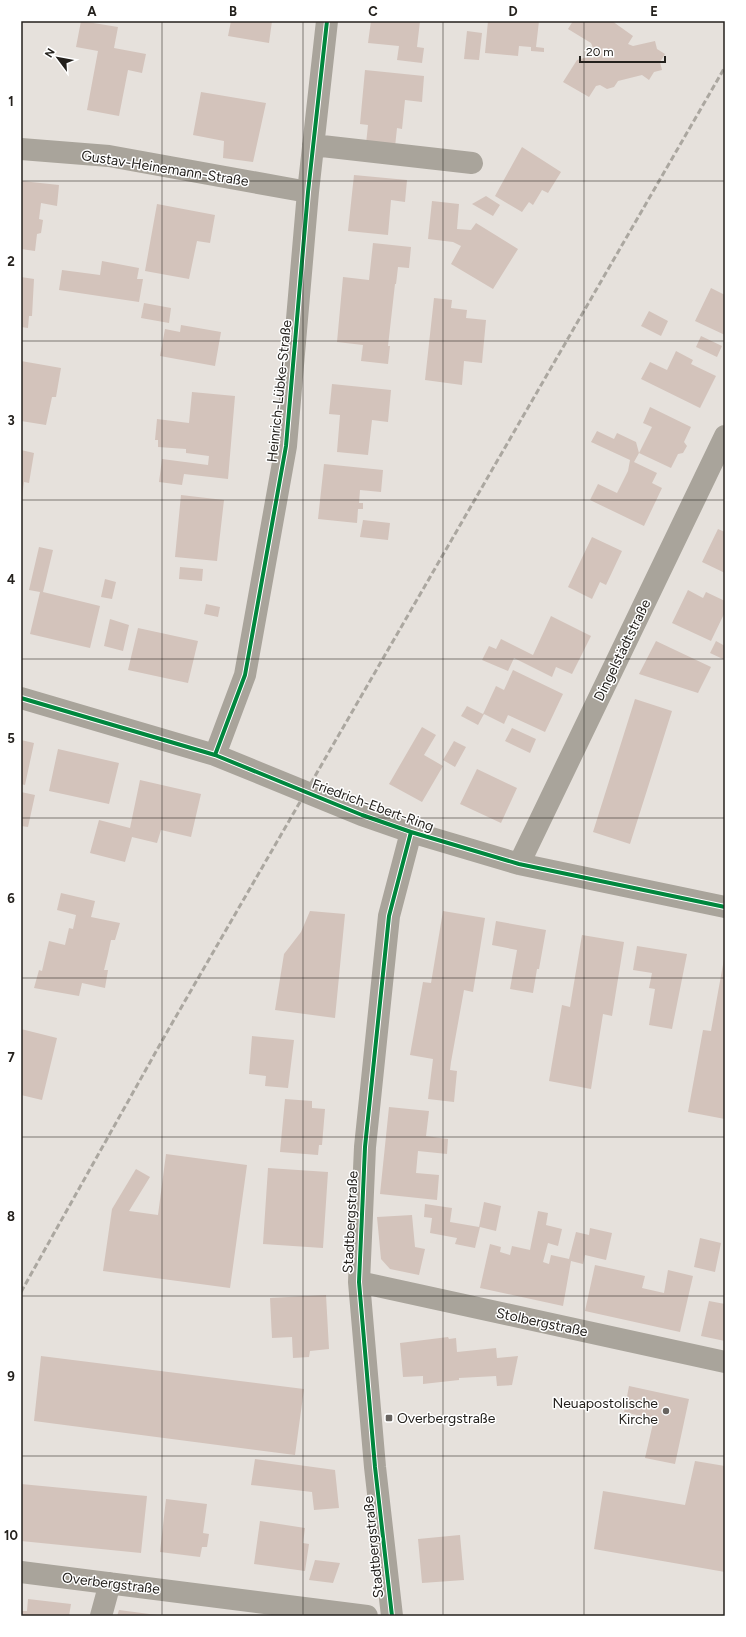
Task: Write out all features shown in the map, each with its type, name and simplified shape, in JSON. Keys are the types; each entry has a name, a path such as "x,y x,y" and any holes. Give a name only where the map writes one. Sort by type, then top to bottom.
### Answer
{"street":[{"name":"Heinrich-Lübke-Straße","path":"215,755 245,675 286,446 308,192 327,21"},
{"path":"313,145 472,163"},
{"name":"Gustav-Heinemann-Straße","path":"21,149 109,156 308,192"},
{"name":"Dingelstädtstraße","path":"519,864 725,436"},
{"name":"Friedrich-Ebert-Ring","path":"21,698 215,755 362,815 411,832 519,864 725,907"},
{"name":"Stadtbergstraße","path":"392,1616 375,1467 359,1282 365,1147 389,916 411,832"},
{"name":"Stolbergstraße","path":"359,1282 725,1362"},
{"name":"Overbergstraße","path":"21,1572 367,1616"},
{"path":"101,1616 110,1583"}],"building":[{"path":"81,21 118,27 114,48 146,54 142,73 128,70 119,116 87,110 98,51 76,47"},
{"path":"231,21 272,21 269,43 228,36"},
{"path":"371,21 420,21 417,47 424,48 422,63 397,60 399,46 368,43"},
{"path":"488,21 539,21 536,47 544,48 544,52 531,51 531,47 519,46 518,56 485,53"},
{"path":"573,21 612,21 633,36 628,44 633,46 655,41 657,49 665,54 660,62 662,70 654,72 649,80 642,75 618,81 614,87 607,89 600,85 596,86 589,97 563,82 577,60 587,57 593,48 591,43 568,29"},
{"path":"467,31 482,33 479,60 464,59"},
{"path":"365,70 424,76 422,102 405,100 402,129 397,128 395,147 366,144 368,125 360,124"},
{"path":"201,92 266,103 253,162 223,158 224,141 193,135"},
{"path":"522,147 561,172 548,193 542,190 533,205 529,202 522,212 495,196"},
{"path":"354,175 407,180 405,202 391,200 388,235 348,231"},
{"path":"22,181 59,185 57,206 41,203 39,219 43,220 41,233 37,234 35,251 21,249"},
{"path":"486,196 500,205 493,216 472,204"},
{"path":"432,201 459,204 457,229 471,230 476,223 518,249 493,289 451,264 461,246 453,242 428,239"},
{"path":"157,204 215,215 210,243 197,241 189,279 145,271"},
{"path":"373,243 411,247 409,268 398,267 388,346 390,346 388,364 361,361 363,345 337,342 343,277 369,280"},
{"path":"102,261 139,268 137,279 143,279 139,302 59,290 62,270 100,275"},
{"path":"21,277 34,279 32,316 29,316 28,328 21,327"},
{"path":"711,288 725,295 725,335 695,321"},
{"path":"434,298 452,300 451,308 467,310 466,318 486,320 482,363 464,361 462,385 425,380"},
{"path":"144,303 171,308 169,323 141,318"},
{"path":"649,311 668,321 661,336 641,326"},
{"path":"181,325 221,332 215,366 160,356 165,329 180,332"},
{"path":"701,336 722,346 717,357 696,347"},
{"path":"676,351 693,360 691,364 716,376 700,408 641,379 650,362 667,370"},
{"path":"21,361 61,368 56,397 52,397 46,425 21,421"},
{"path":"332,384 391,390 388,422 372,420 368,455 337,452 340,415 329,414"},
{"path":"192,392 235,396 228,479 184,474 182,485 159,482 162,459 208,465 209,456 186,453 186,449 158,447 158,440 155,440 157,419 189,423"},
{"path":"650,407 691,427 684,442 687,446 683,453 678,454 671,468 639,453 652,427 643,423"},
{"path":"597,431 614,439 617,433 636,442 639,453 634,462 657,473 652,483 662,488 644,526 590,500 598,484 617,493 628,471 630,460 591,442"},
{"path":"21,450 34,453 29,483 24,482 22,497"},
{"path":"324,464 383,470 381,492 360,490 359,503 363,503 363,509 358,509 357,523 318,519"},
{"path":"181,495 224,500 217,561 175,557"},
{"path":"363,520 390,523 388,540 360,537"},
{"path":"718,529 725,532 725,573 702,562"},
{"path":"592,537 622,551 606,585 600,582 592,599 568,587"},
{"path":"39,547 53,550 43,592 100,606 90,648 30,634 40,592 29,590"},
{"path":"180,567 203,569 202,581 179,579"},
{"path":"105,579 116,582 112,599 101,597"},
{"path":"688,590 703,598 706,592 725,601 725,612 711,641 672,623"},
{"path":"206,604 220,607 218,617 204,614"},
{"path":"551,616 591,636 572,674 556,667 552,677 514,658 508,671 482,660 489,646 496,649 501,639 533,655"},
{"path":"110,619 129,625 123,651 104,646"},
{"path":"138,628 198,641 188,683 128,670"},
{"path":"656,641 711,667 698,693 639,674"},
{"path":"716,641 725,646 725,660 710,653"},
{"path":"513,670 563,694 545,732 508,715 504,724 484,714 478,725 461,716 467,706 483,714 496,686 504,690"},
{"path":"635,699 672,711 630,844 593,832"},
{"path":"422,727 436,735 424,755 443,766 422,802 389,784"},
{"path":"512,728 536,739 530,753 505,741"},
{"path":"21,740 34,743 25,785 21,784"},
{"path":"454,741 466,747 455,767 443,760"},
{"path":"58,749 119,763 109,804 49,791"},
{"path":"477,769 517,788 501,823 460,804"},
{"path":"140,780 201,794 191,837 161,830 157,843 132,837 125,862 90,853 99,820 130,828"},
{"path":"21,792 35,795 28,827 21,826"},
{"path":"61,893 95,901 91,917 120,923 115,940 111,940 104,970 108,970 105,988 82,983 79,996 34,988 39,970 42,971 49,941 65,945 69,928 73,929 76,915 57,910"},
{"path":"310,911 345,914 335,1018 275,1010 284,954 301,932"},
{"path":"443,911 485,918 473,992 464,990 451,1062 450,1070 457,1071 454,1102 428,1099 433,1059 410,1055 423,982 431,983"},
{"path":"496,921 546,930 533,993 510,989 517,950 492,945"},
{"path":"582,935 624,942 612,1016 603,1014 591,1089 549,1081 562,1005 570,1007"},
{"path":"637,946 687,954 672,1029 649,1025 655,989 649,988 652,973 633,970"},
{"path":"724,959 725,1119 688,1112 703,1030 711,1031"},
{"path":"21,1029 57,1038 42,1100 21,1095"},
{"path":"252,1036 294,1040 288,1088 265,1086 266,1076 249,1074"},
{"path":"285,1099 312,1101 312,1108 325,1109 322,1145 319,1145 318,1155 280,1152"},
{"path":"389,1107 429,1111 426,1136 448,1139 447,1154 418,1151 416,1173 439,1175 437,1200 380,1194"},
{"path":"166,1154 247,1165 230,1288 103,1271 112,1209 136,1169 150,1177 129,1211 158,1215"},
{"path":"268,1168 328,1172 323,1248 263,1244"},
{"path":"484,1202 501,1206 496,1231 480,1227 475,1248 455,1244 457,1238 430,1233 432,1218 424,1217 425,1204 452,1208 450,1222 479,1227"},
{"path":"538,1211 548,1213 546,1225 562,1229 558,1246 548,1243 543,1262 549,1264 551,1255 569,1259 576,1232 589,1235 590,1228 612,1233 606,1260 585,1255 583,1264 571,1261 563,1306 480,1288 490,1244 501,1247 500,1252 510,1255 512,1246 530,1250"},
{"path":"412,1215 415,1247 425,1249 419,1275 390,1269 381,1259 377,1217"},
{"path":"700,1238 721,1243 715,1272 694,1267"},
{"path":"595,1265 645,1276 642,1288 664,1293 668,1270 693,1276 680,1332 585,1311"},
{"path":"326,1295 329,1349 310,1351 309,1357 293,1358 292,1337 272,1338 270,1298"},
{"path":"709,1301 725,1304 725,1341 701,1336"},
{"path":"448,1337 449,1339 456,1338 457,1352 496,1348 497,1358 518,1356 512,1385 497,1386 496,1376 459,1378 459,1380 423,1384 423,1376 403,1377 400,1343"},
{"path":"41,1356 304,1389 295,1455 34,1421"},
{"path":"629,1386 689,1399 675,1464 645,1458 654,1419 624,1412"},
{"path":"255,1459 335,1470 339,1508 314,1510 312,1492 251,1485"},
{"path":"695,1461 725,1466 725,1572 594,1549 603,1491 685,1505"},
{"path":"21,1484 147,1496 141,1553 21,1541"},
{"path":"166,1499 207,1504 203,1533 209,1534 207,1547 202,1547 200,1557 160,1552"},
{"path":"260,1521 305,1528 303,1543 309,1544 305,1571 254,1564"},
{"path":"460,1535 464,1580 422,1583 418,1539"},
{"path":"315,1560 340,1563 333,1583 309,1580"},
{"path":"28,1599 71,1604 69,1616 21,1616 21,1611 27,1611"},
{"path":"119,1610 157,1615 157,1616 117,1616"}],"railway":[{"path":"21,1292 167,1032 725,67"}],"cycle path":[{"path":"215,755 245,675 286,446 308,192 327,21"},
{"path":"21,698 215,755 362,815 411,832 519,864 725,907"},
{"path":"392,1616 375,1467 359,1282 365,1147 389,916 411,832"}],"place":[{"name":"Neuapostolische Kirche","path":"666,1411"},
{"name":"Overbergstraße","path":"389,1418"}]}
